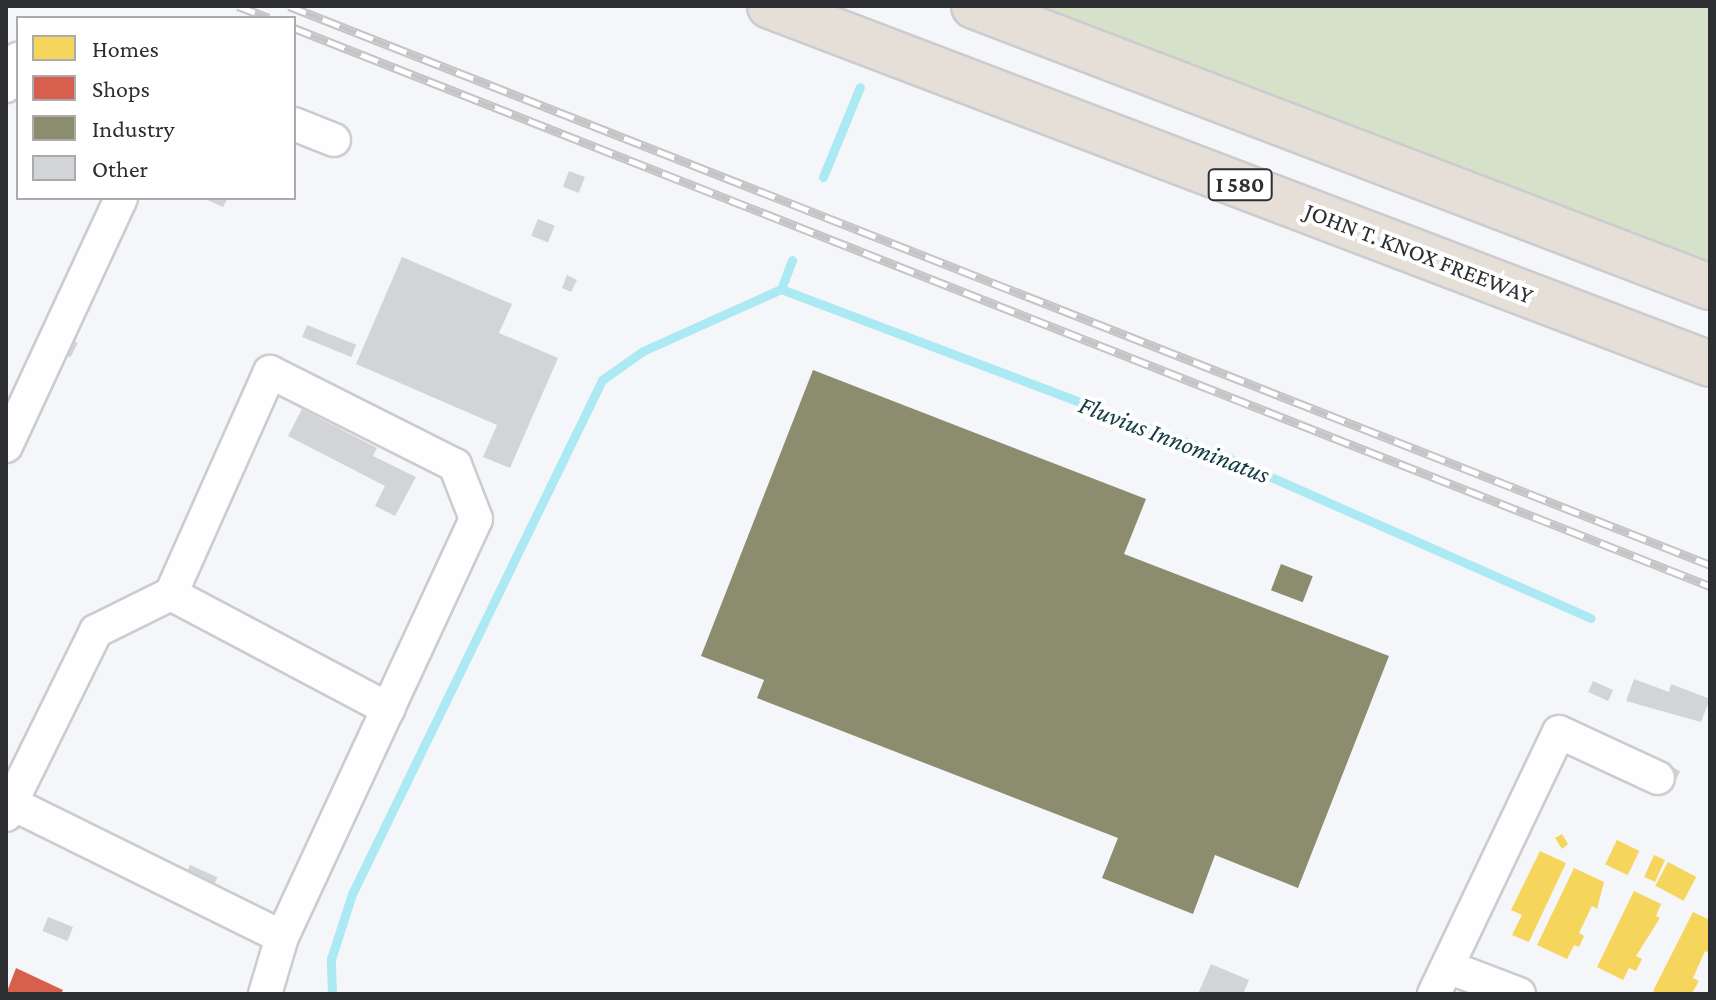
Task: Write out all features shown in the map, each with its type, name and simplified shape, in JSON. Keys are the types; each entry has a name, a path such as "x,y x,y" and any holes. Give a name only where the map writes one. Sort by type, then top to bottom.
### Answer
{"highway":[{"name":"JOHN T. KNOX FREEWAY","path":"770,6 1710,364"},
{"path":"974,6 1710,287"}],"street":[{"path":"6,86 16,64"},
{"path":"296,125 334,140"},
{"path":"6,446 120,200"},
{"path":"265,994 282,937 476,519 455,465 270,372 171,594 96,631 9,809 282,937"},
{"path":"171,594 388,709"},
{"path":"1519,994 1441,980 1559,732 1658,778"}],"green space":[{"path":"974,6 1710,6 1710,287"}],"building: Homes":[{"path":"1562,834 1568,844 1562,849 1555,838"},
{"path":"1617,840 1639,851 1628,875 1605,864"},
{"path":"1540,851 1566,863 1529,942 1512,935 1522,915 1511,910"},
{"path":"1654,855 1665,860 1655,882 1644,877"},
{"path":"1668,862 1696,877 1684,901 1655,886"},
{"path":"1574,868 1604,882 1597,909 1592,906 1579,933 1584,936 1579,947 1574,945 1567,959 1537,945"},
{"path":"1634,891 1661,904 1656,916 1660,918 1636,956 1642,959 1636,971 1629,968 1623,980 1597,967"},
{"path":"1693,912 1710,920 1710,954 1705,951 1693,978 1699,981 1692,993 1660,994 1653,991"}],"building: Shops":[{"path":"16,968 63,990 61,994 6,994"}],"building: Industry":[{"path":"813,370 1146,499 1124,554 1389,656 1298,888 1215,855 1193,914 1102,878 1118,838 757,698 764,680 701,656"},
{"path":"1281,564 1313,576 1303,602 1271,590"}],"building: Other":[{"path":"569,171 585,177 579,193 563,187"},
{"path":"207,200 227,200 223,207"},
{"path":"538,219 555,226 548,242 531,236"},
{"path":"402,257 512,304 499,333 558,358 510,468 483,457 497,425 356,364"},
{"path":"567,275 577,280 571,292 562,288"},
{"path":"307,325 356,345 351,357 302,337"},
{"path":"68,338 78,343 71,357 61,352"},
{"path":"302,409 377,448 373,456 416,477 395,516 375,506 385,486 288,436"},
{"path":"1634,679 1669,692 1671,684 1710,699 1701,722 1626,701"},
{"path":"1593,681 1613,690 1608,701 1588,692"},
{"path":"1669,765 1680,771 1670,791 1658,784"},
{"path":"190,865 217,877 212,890 184,878"},
{"path":"48,917 73,927 67,941 42,931"},
{"path":"1211,964 1249,980 1243,994 1198,994"}],"waterway":[{"name":"Fluvius Innominatus","path":"823,177 860,87"},
{"name":"Fluvius Innominatus","path":"781,289 792,260"},
{"name":"Fluvius Innominatus","path":"781,289 1230,459 1590,618"},
{"path":"332,994 331,959 352,894 602,380 643,351 781,289"}],"railway":[{"path":"238,6 264,16"},
{"path":"289,6 1710,565"},
{"path":"296,29 1710,586"}]}
